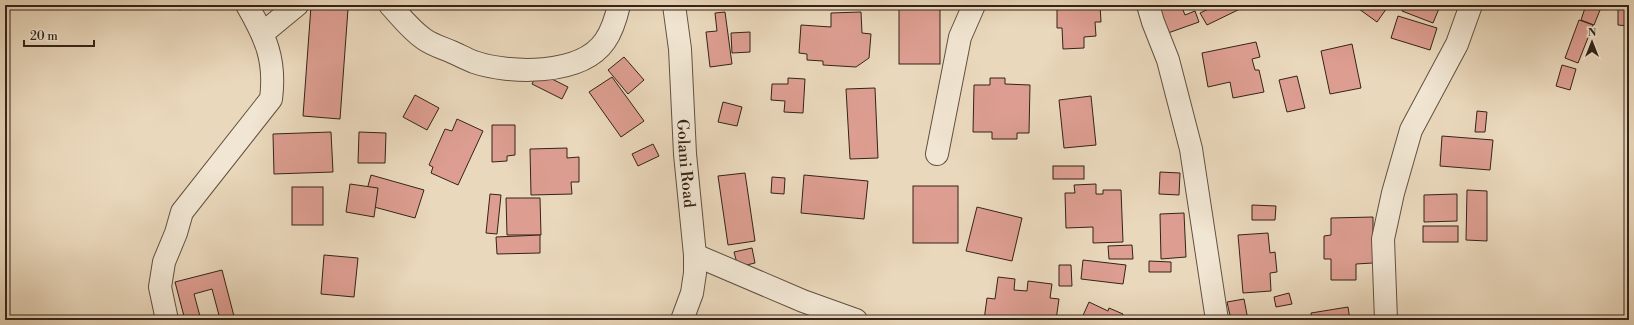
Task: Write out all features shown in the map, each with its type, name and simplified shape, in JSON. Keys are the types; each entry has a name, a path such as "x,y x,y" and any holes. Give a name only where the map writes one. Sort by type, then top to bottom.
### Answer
{"street":[{"path":"167,320 160,287 164,262 176,234 182,212 271,99 273,83 272,60 263,33 247,5"},
{"path":"263,33 297,5"},
{"path":"390,5 412,29 425,40 475,62 515,70 547,69 567,66 588,57 604,42 616,20 619,5"},
{"name":"Golani Road","path":"674,5 680,49 685,154 695,255 695,273 692,293 682,320"},
{"path":"937,154 960,36 974,5"},
{"path":"1148,5 1168,60 1191,150 1217,320"},
{"path":"1386,320 1383,239 1394,186 1411,130 1457,44 1471,5"},
{"path":"695,255 803,301 856,320"}],"building":[{"path":"178,5 193,5 180,10"},
{"path":"1057,5 1100,5 1101,22 1095,22 1096,36 1084,37 1084,48 1063,49 1062,28 1057,28"},
{"path":"1157,5 1181,5 1185,15 1195,11 1199,22 1168,33"},
{"path":"1217,5 1241,5 1242,8 1207,25 1200,13"},
{"path":"1363,5 1389,5 1377,22 1359,9"},
{"path":"1404,5 1440,6 1433,23 1402,11"},
{"path":"1586,5 1602,5 1594,25 1581,20"},
{"path":"1612,5 1629,5 1629,26 1618,25 1618,8 1612,7"},
{"path":"311,6 348,9 340,119 303,116"},
{"path":"899,6 940,6 940,64 899,64"},
{"path":"725,12 732,64 710,67 706,32 717,31 715,13"},
{"path":"861,12 862,33 871,34 869,58 856,67 823,65 823,61 807,60 807,54 799,53 801,25 831,27 831,13"},
{"path":"1398,16 1437,28 1430,50 1391,38"},
{"path":"1579,20 1593,25 1578,63 1565,58"},
{"path":"750,32 750,52 732,53 731,33"},
{"path":"1256,42 1260,57 1252,59 1255,70 1259,70 1264,92 1233,98 1230,82 1208,87 1202,53"},
{"path":"1352,44 1361,88 1330,94 1321,51"},
{"path":"624,57 644,80 628,94 608,70"},
{"path":"1562,65 1576,69 1570,90 1556,86"},
{"path":"538,72 568,87 562,99 532,84"},
{"path":"1297,76 1305,108 1287,112 1279,80"},
{"path":"612,77 644,121 621,137 589,92"},
{"path":"788,78 805,79 803,113 784,112 785,101 771,100 772,84 788,84"},
{"path":"990,78 1005,78 1005,84 1030,85 1029,133 1017,133 1017,139 992,139 992,132 973,132 974,85 990,85"},
{"path":"875,88 878,158 850,159 846,89"},
{"path":"415,95 439,108 427,130 403,117"},
{"path":"1091,96 1096,145 1064,148 1059,100"},
{"path":"723,102 742,107 737,126 718,122"},
{"path":"1477,111 1487,112 1485,132 1475,132"},
{"path":"457,119 483,131 458,185 431,173 433,167 429,165 445,129 452,131"},
{"path":"492,125 515,125 515,155 507,156 507,161 492,162"},
{"path":"331,132 333,172 274,174 273,134"},
{"path":"359,132 386,133 385,163 358,163"},
{"path":"1442,136 1493,140 1490,170 1440,166"},
{"path":"653,144 659,156 638,166 632,154"},
{"path":"567,148 567,158 579,157 579,182 571,182 572,194 531,195 530,149"},
{"path":"1053,166 1084,166 1084,179 1053,179"},
{"path":"1160,172 1180,173 1179,195 1159,194"},
{"path":"745,173 755,241 728,245 718,176"},
{"path":"371,175 424,190 415,218 363,204"},
{"path":"804,175 868,181 864,219 801,213"},
{"path":"772,177 785,178 784,194 771,193"},
{"path":"350,184 378,188 374,217 346,212"},
{"path":"1096,184 1096,194 1103,194 1103,190 1121,190 1123,242 1093,243 1093,227 1066,228 1065,193 1075,193 1074,185"},
{"path":"913,186 958,186 958,243 913,243"},
{"path":"292,187 323,187 323,225 292,225"},
{"path":"1467,190 1487,191 1487,241 1466,240"},
{"path":"490,194 501,195 497,234 486,233"},
{"path":"1457,194 1457,221 1424,222 1424,195"},
{"path":"506,198 540,198 541,235 507,235"},
{"path":"1252,205 1276,206 1275,220 1252,220"},
{"path":"977,207 1022,218 1012,261 966,251"},
{"path":"1184,213 1186,257 1161,259 1160,214"},
{"path":"1373,217 1373,263 1356,264 1356,280 1331,280 1331,259 1324,259 1324,236 1331,235 1331,218"},
{"path":"1423,226 1458,226 1458,242 1423,242"},
{"path":"1268,233 1270,253 1275,252 1277,272 1270,273 1271,291 1243,293 1238,235"},
{"path":"540,235 540,253 497,254 496,237"},
{"path":"1132,245 1133,259 1109,259 1108,246"},
{"path":"752,248 755,263 738,267 734,252"},
{"path":"324,255 358,258 354,297 321,294"},
{"path":"1083,260 1126,265 1123,284 1081,279"},
{"path":"1149,261 1171,262 1171,272 1149,272"},
{"path":"1059,265 1071,265 1072,286 1059,286"},
{"path":"222,270 235,320 218,320 220,319 212,289 194,294 201,320 185,320 175,282"},
{"path":"998,277 1015,279 1014,290 1027,291 1028,281 1052,284 1050,298 1059,299 1056,320 984,320 987,298 995,299"},
{"path":"1289,293 1292,304 1276,307 1274,297"},
{"path":"1244,299 1248,320 1231,320 1227,302"},
{"path":"1089,302 1108,311 1109,308 1123,314 1120,320 1081,320"},
{"path":"1348,307 1350,320 1312,320 1311,313"}]}
